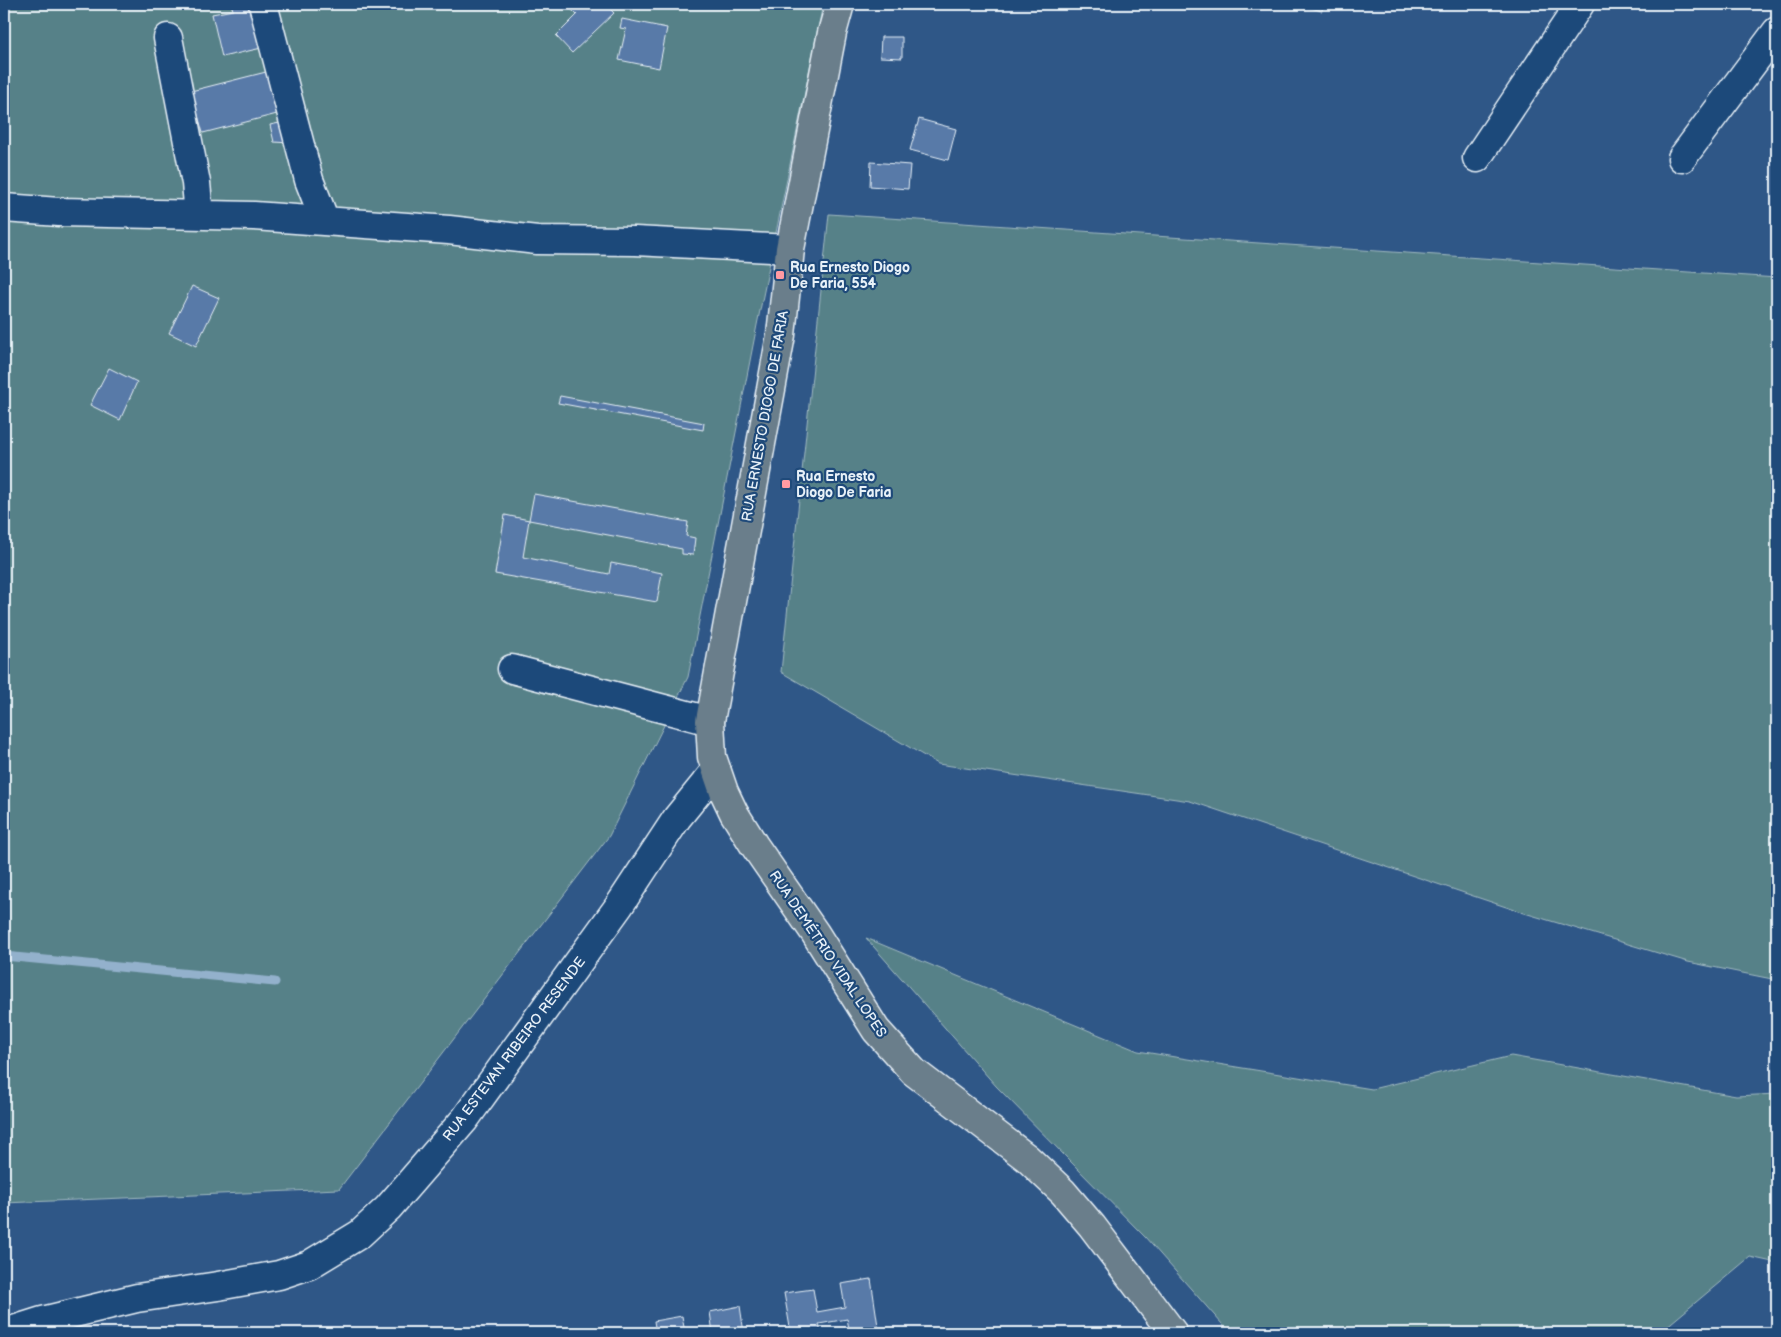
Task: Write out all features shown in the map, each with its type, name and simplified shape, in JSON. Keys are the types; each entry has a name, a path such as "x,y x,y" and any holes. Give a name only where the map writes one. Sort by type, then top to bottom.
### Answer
{"main road":[{"name":"RUA ERNESTO DIOGO DE FARIA","path":"716,770 712,757 710,721 781,335 790,248 832,33 840,4"},
{"name":"RUA DEMÉTRIO VIDAL LOPES","path":"716,770 727,799 754,845 815,933 876,1030 914,1072 1027,1158 1063,1192 1092,1226 1172,1333"}],"street":[{"path":"263,4 309,180 325,221"},
{"path":"1477,158 1580,4"},
{"path":"1682,158 1777,31"},
{"path":"168,38 196,183 199,215"},
{"path":"4,208 59,212 254,216 449,230 536,240 790,248"},
{"path":"512,669 710,721"},
{"name":"RUA ESTEVAN RIBEIRO RESENDE","path":"4,1333 42,1321 138,1298 279,1275 309,1265 360,1234 388,1208 464,1119 619,906 677,818 716,770"}],"green space":[{"path":"4,4 823,4 757,325 688,677 609,836 339,1189 4,1203"},
{"path":"829,214 1777,278 1777,980 1688,962 1521,912 1190,801 938,764 781,672"},
{"path":"866,938 1138,1051 1372,1089 1511,1056 1736,1096 1777,1094 1777,1263 1750,1257 1659,1333 1230,1333 1145,1237 996,1086"}],"building":[{"path":"231,4 255,4 266,47 222,57 212,14 233,10"},
{"path":"575,4 605,4 614,13 572,53 556,36 577,15 570,8"},
{"path":"1296,4 1323,4 1322,11"},
{"path":"622,19 667,28 659,68 619,60 626,29 620,28"},
{"path":"881,37 902,37 902,58 880,57"},
{"path":"266,72 277,114 203,133 191,91"},
{"path":"919,119 956,129 948,160 910,150"},
{"path":"284,122 289,143 274,142 270,125"},
{"path":"871,162 910,165 908,189 870,186"},
{"path":"192,286 219,298 196,346 169,333"},
{"path":"109,368 137,382 120,420 90,405"},
{"path":"560,396 704,423 703,430 558,403"},
{"path":"534,494 688,522 686,536 695,538 693,555 682,554 682,549 529,520"},
{"path":"505,515 529,520 523,557 609,574 611,563 662,573 657,602 495,574"},
{"path":"871,1279 879,1333 850,1333 847,1319 819,1324 821,1333 791,1333 784,1293 813,1289 817,1312 845,1307 841,1284"},
{"path":"740,1306 744,1333 713,1333 710,1312"},
{"path":"682,1316 685,1333 656,1333 654,1321"},
{"path":"937,1329 938,1333 911,1333"}],"waterway":[{"path":"4,956 275,982"}],"place":[{"name":"Rua Ernesto Diogo De Faria, 554","path":"780,275"},
{"name":"Rua Ernesto Diogo De Faria","path":"786,484"}]}
